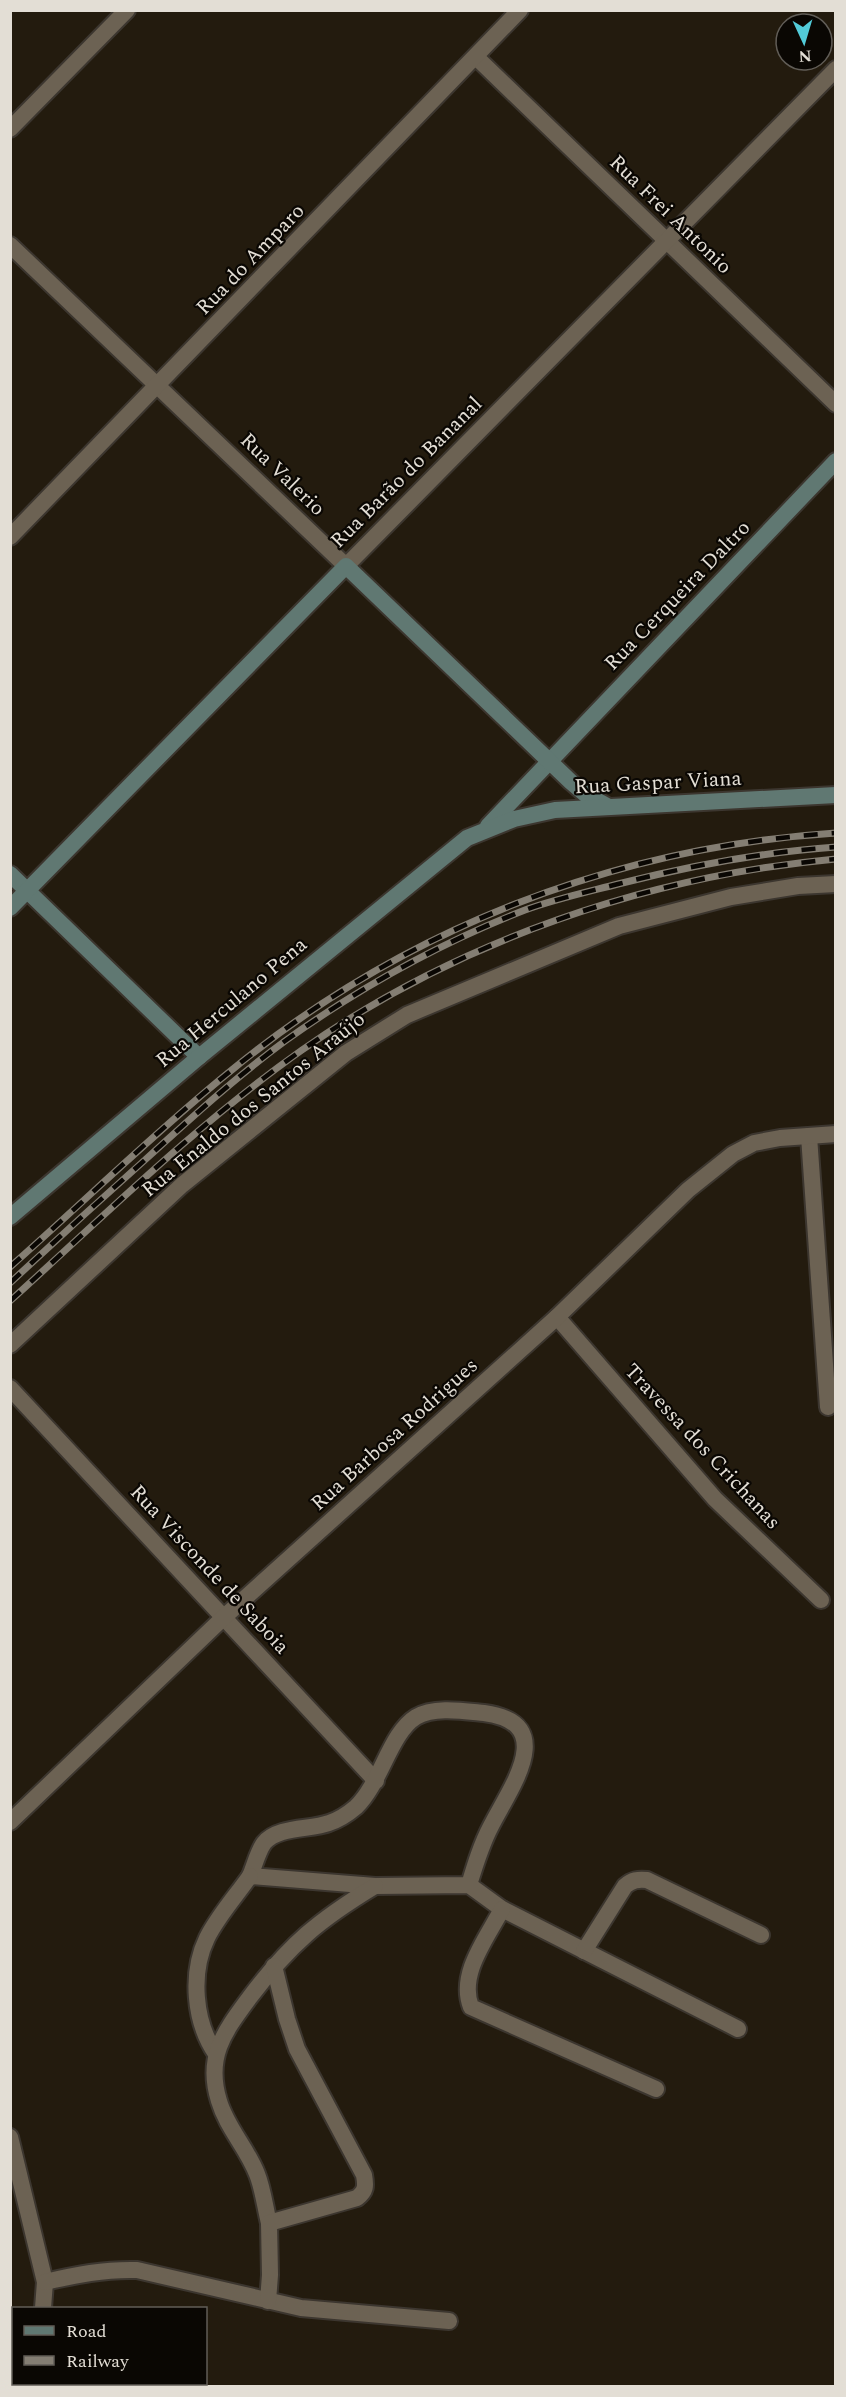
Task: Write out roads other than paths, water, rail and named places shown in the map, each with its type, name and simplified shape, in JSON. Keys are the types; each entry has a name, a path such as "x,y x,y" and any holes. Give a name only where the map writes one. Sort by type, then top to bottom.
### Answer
{"main road":[{"name":"Rua Cerqueira Daltro","path":"485,829 836,461"},
{"name":"Rua Valerio","path":"346,566 550,760"},
{"name":"Rua Barão do Bananal","path":"10,908 346,566"},
{"path":"550,760 585,794 610,807"},
{"name":"Rua Gaspar Viana","path":"485,829 514,819 555,810 836,795"},
{"name":"Rua Herculano Pena","path":"10,1217 198,1057 451,850 485,829"},
{"path":"10,874 198,1057"}],"street":[{"path":"10,129 127,10"},
{"name":"Rua do Amparo","path":"10,537 158,387 520,10"},
{"name":"Rua Frei Antonio","path":"476,57 836,404"},
{"name":"Rua Barão do Bananal","path":"346,566 836,69"},
{"name":"Rua Valerio","path":"10,246 346,566"},
{"name":"Rua Enaldo dos Santos Araújo","path":"10,1345 182,1185 345,1053 407,1014 620,926 731,897 798,886 836,884"},
{"name":"Rua Barbosa Rodrigues","path":"10,1822 223,1618 557,1317 688,1190 733,1154 754,1143 780,1138 836,1134"},
{"path":"809,1136 828,1407"},
{"name":"Travessa dos Crichanas","path":"557,1317 715,1499 820,1600"},
{"name":"Rua Visconde de Saboia","path":"10,1388 376,1781"},
{"path":"216,2054 203,2032 199,2012 198,1968 208,1938 250,1876 263,1844 282,1833 329,1823 351,1811 363,1800 376,1781 392,1748 407,1726 417,1717 430,1712 467,1711 501,1715 518,1727 524,1740 524,1761 513,1789 478,1852 469,1885"},
{"path":"250,1876 375,1886 469,1885 502,1909 738,2029"},
{"path":"584,1951 625,1886 630,1881 639,1879 647,1880 761,1935"},
{"path":"268,2301 270,2275 268,2223 257,2174 227,2121 218,2100 215,2075 216,2054 221,2038 274,1966 302,1936 335,1910 375,1886"},
{"path":"502,1909 467,1981 466,1995 471,2007 656,2089"},
{"path":"268,2223 357,2198 364,2193 366,2185 364,2175 297,2049 274,1966"},
{"path":"10,2137 17,2193 45,2282 43,2307"},
{"path":"45,2282 85,2272 110,2269 137,2270 302,2308 449,2321"}],"railway":[{"path":"10,1267 148,1141 233,1069 299,1019 368,975 441,936 516,904 593,877 673,856 754,841 836,833"},
{"path":"10,1283 231,1083 285,1041 342,1003 431,952 525,910 571,896 645,877 726,861 781,852 836,847"},
{"path":"10,1301 152,1171 225,1108 302,1050 362,1011 425,977 490,946 557,920 625,898 695,881 765,868 836,859"}]}
